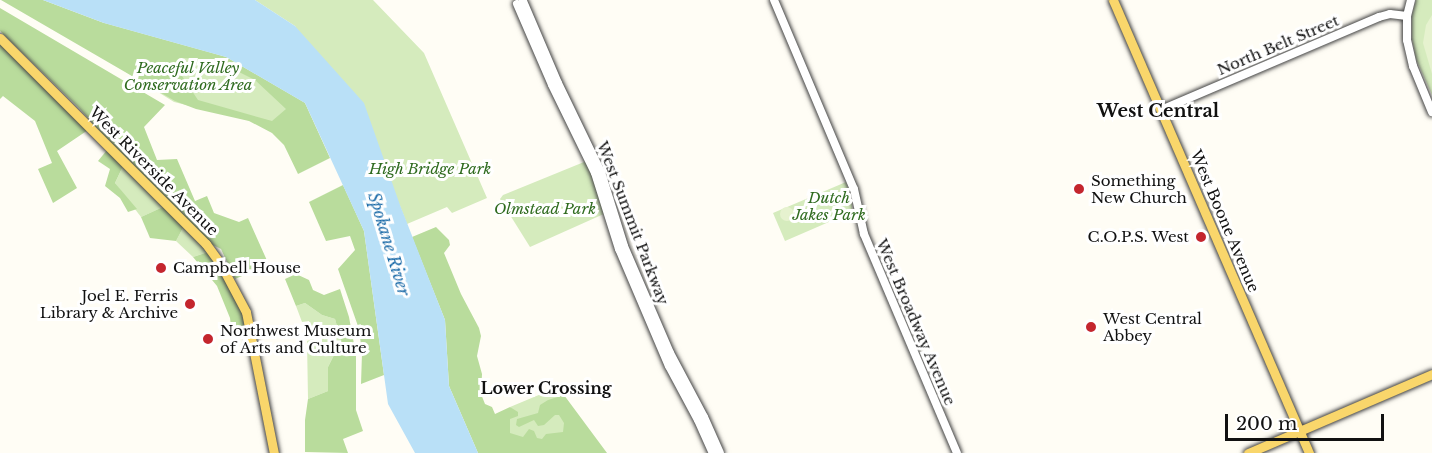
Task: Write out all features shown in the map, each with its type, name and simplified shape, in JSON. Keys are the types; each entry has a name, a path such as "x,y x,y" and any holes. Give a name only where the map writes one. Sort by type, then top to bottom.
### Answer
{"main road":[{"name":"West Boone Avenue","path":"1113,0 1309,453"},
{"name":"West Riverside Avenue","path":"0,38 206,244 220,262 246,312 274,453"},
{"path":"1248,453 1432,374"}],"street":[{"name":"West Broadway Avenue","path":"774,0 854,189 864,234 957,453"},
{"path":"1411,0 1407,16 1407,40 1413,66 1432,112"},
{"name":"West Summit Parkway","path":"520,2 552,85 595,173 619,249 669,366 699,420 713,453"},
{"name":"West Summit Parkway","path":"520,2 601,172 624,246 672,359 704,417 720,453"},
{"name":"North Belt Street","path":"1161,110 1379,17 1390,14 1407,16"}],"green space":[{"name":"Peaceful Valley Conservation Area","path":"1,0 43,0 104,23 226,57 305,103 330,158 298,174 284,145 272,133 249,121 196,109 175,101","holes":["184,58 219,62 255,80 286,109 272,121 198,100 178,70"]},
{"name":"High Bridge Park","path":"255,0 373,0 424,53 487,198 452,213 447,207 407,224 400,206 295,26"},
{"path":"1416,0 1432,0 1432,95 1416,59 1412,39 1412,15"},
{"path":"0,8 165,105 144,127 157,160 177,159 195,201 207,196 214,213 239,222 248,218 269,265 235,279 221,249 213,245 127,162 79,108 0,31"},
{"path":"1432,15 1432,74 1423,43 1426,25"},
{"name":"Peaceful Valley Conservation Area","path":"104,23 226,57 305,103 284,141 269,129 251,121 174,102 118,67"},
{"path":"0,40 88,130 57,151 77,188 53,203 38,169 52,163 35,121 3,96 0,99"},
{"path":"107,150 123,166 115,183 137,209 128,212 120,198 105,186 110,169 98,161"},
{"name":"Olmstead Park","path":"587,162 606,213 530,247 500,199 503,195"},
{"path":"123,166 165,206 141,217 115,183"},
{"name":"Dutch Jakes Park","path":"846,182 852,202 852,212 785,241 773,213"},
{"path":"343,185 364,231 384,375 361,384 362,353 359,329 338,269 355,250 350,236 326,241 309,202"},
{"path":"165,206 184,226 176,241 150,238 141,217"},
{"path":"784,207 790,207 794,214 790,221 784,221 780,217 780,211"},
{"path":"184,226 208,252 193,257 176,241"},
{"path":"436,227 449,240 450,245 444,253 461,294 479,328 481,336 477,356 482,374 481,394 485,404 492,407 495,414 510,407 518,412 518,416 510,419 510,433 523,437 529,429 534,431 537,438 542,439 546,434 563,432 564,423 559,415 555,415 544,425 538,426 534,420 519,427 516,425 517,419 538,413 540,405 564,395 607,453 478,453 449,386 445,320 412,237"},
{"path":"208,252 239,301 246,330 232,334 230,318 217,286 193,257"},
{"path":"296,274 309,280 313,290 324,295 340,289 349,317 356,355 356,410 363,431 343,439 348,453 305,452 305,420 308,399 328,391 328,367 341,341 335,319 322,315 305,303 296,306 285,279"},
{"path":"305,303 322,315 335,319 341,341 328,367 328,391 308,399 307,341 313,339 309,321 302,322 296,306"},
{"path":"558,387 564,395 558,397 597,453 478,453 512,409 510,407"}],"water":[{"name":"Spokane River","path":"43,0 255,0 295,26 364,103 400,205 445,320 449,386 478,453 415,453 388,404 364,231 305,103 226,57 104,23"}],"place":[{"name":"Something New Church","path":"1079,189"},
{"name":"C.O.P.S. West","path":"1201,237"},
{"name":"Campbell House","path":"161,268"},
{"name":"Joel E. Ferris Library & Archive","path":"190,304"},
{"name":"West Central Abbey","path":"1091,327"},
{"name":"Northwest Museum of Arts and Culture","path":"208,339"}],"district":[{"name":"West Central","path":"1158,111"},
{"name":"Lower Crossing","path":"546,388"}]}
